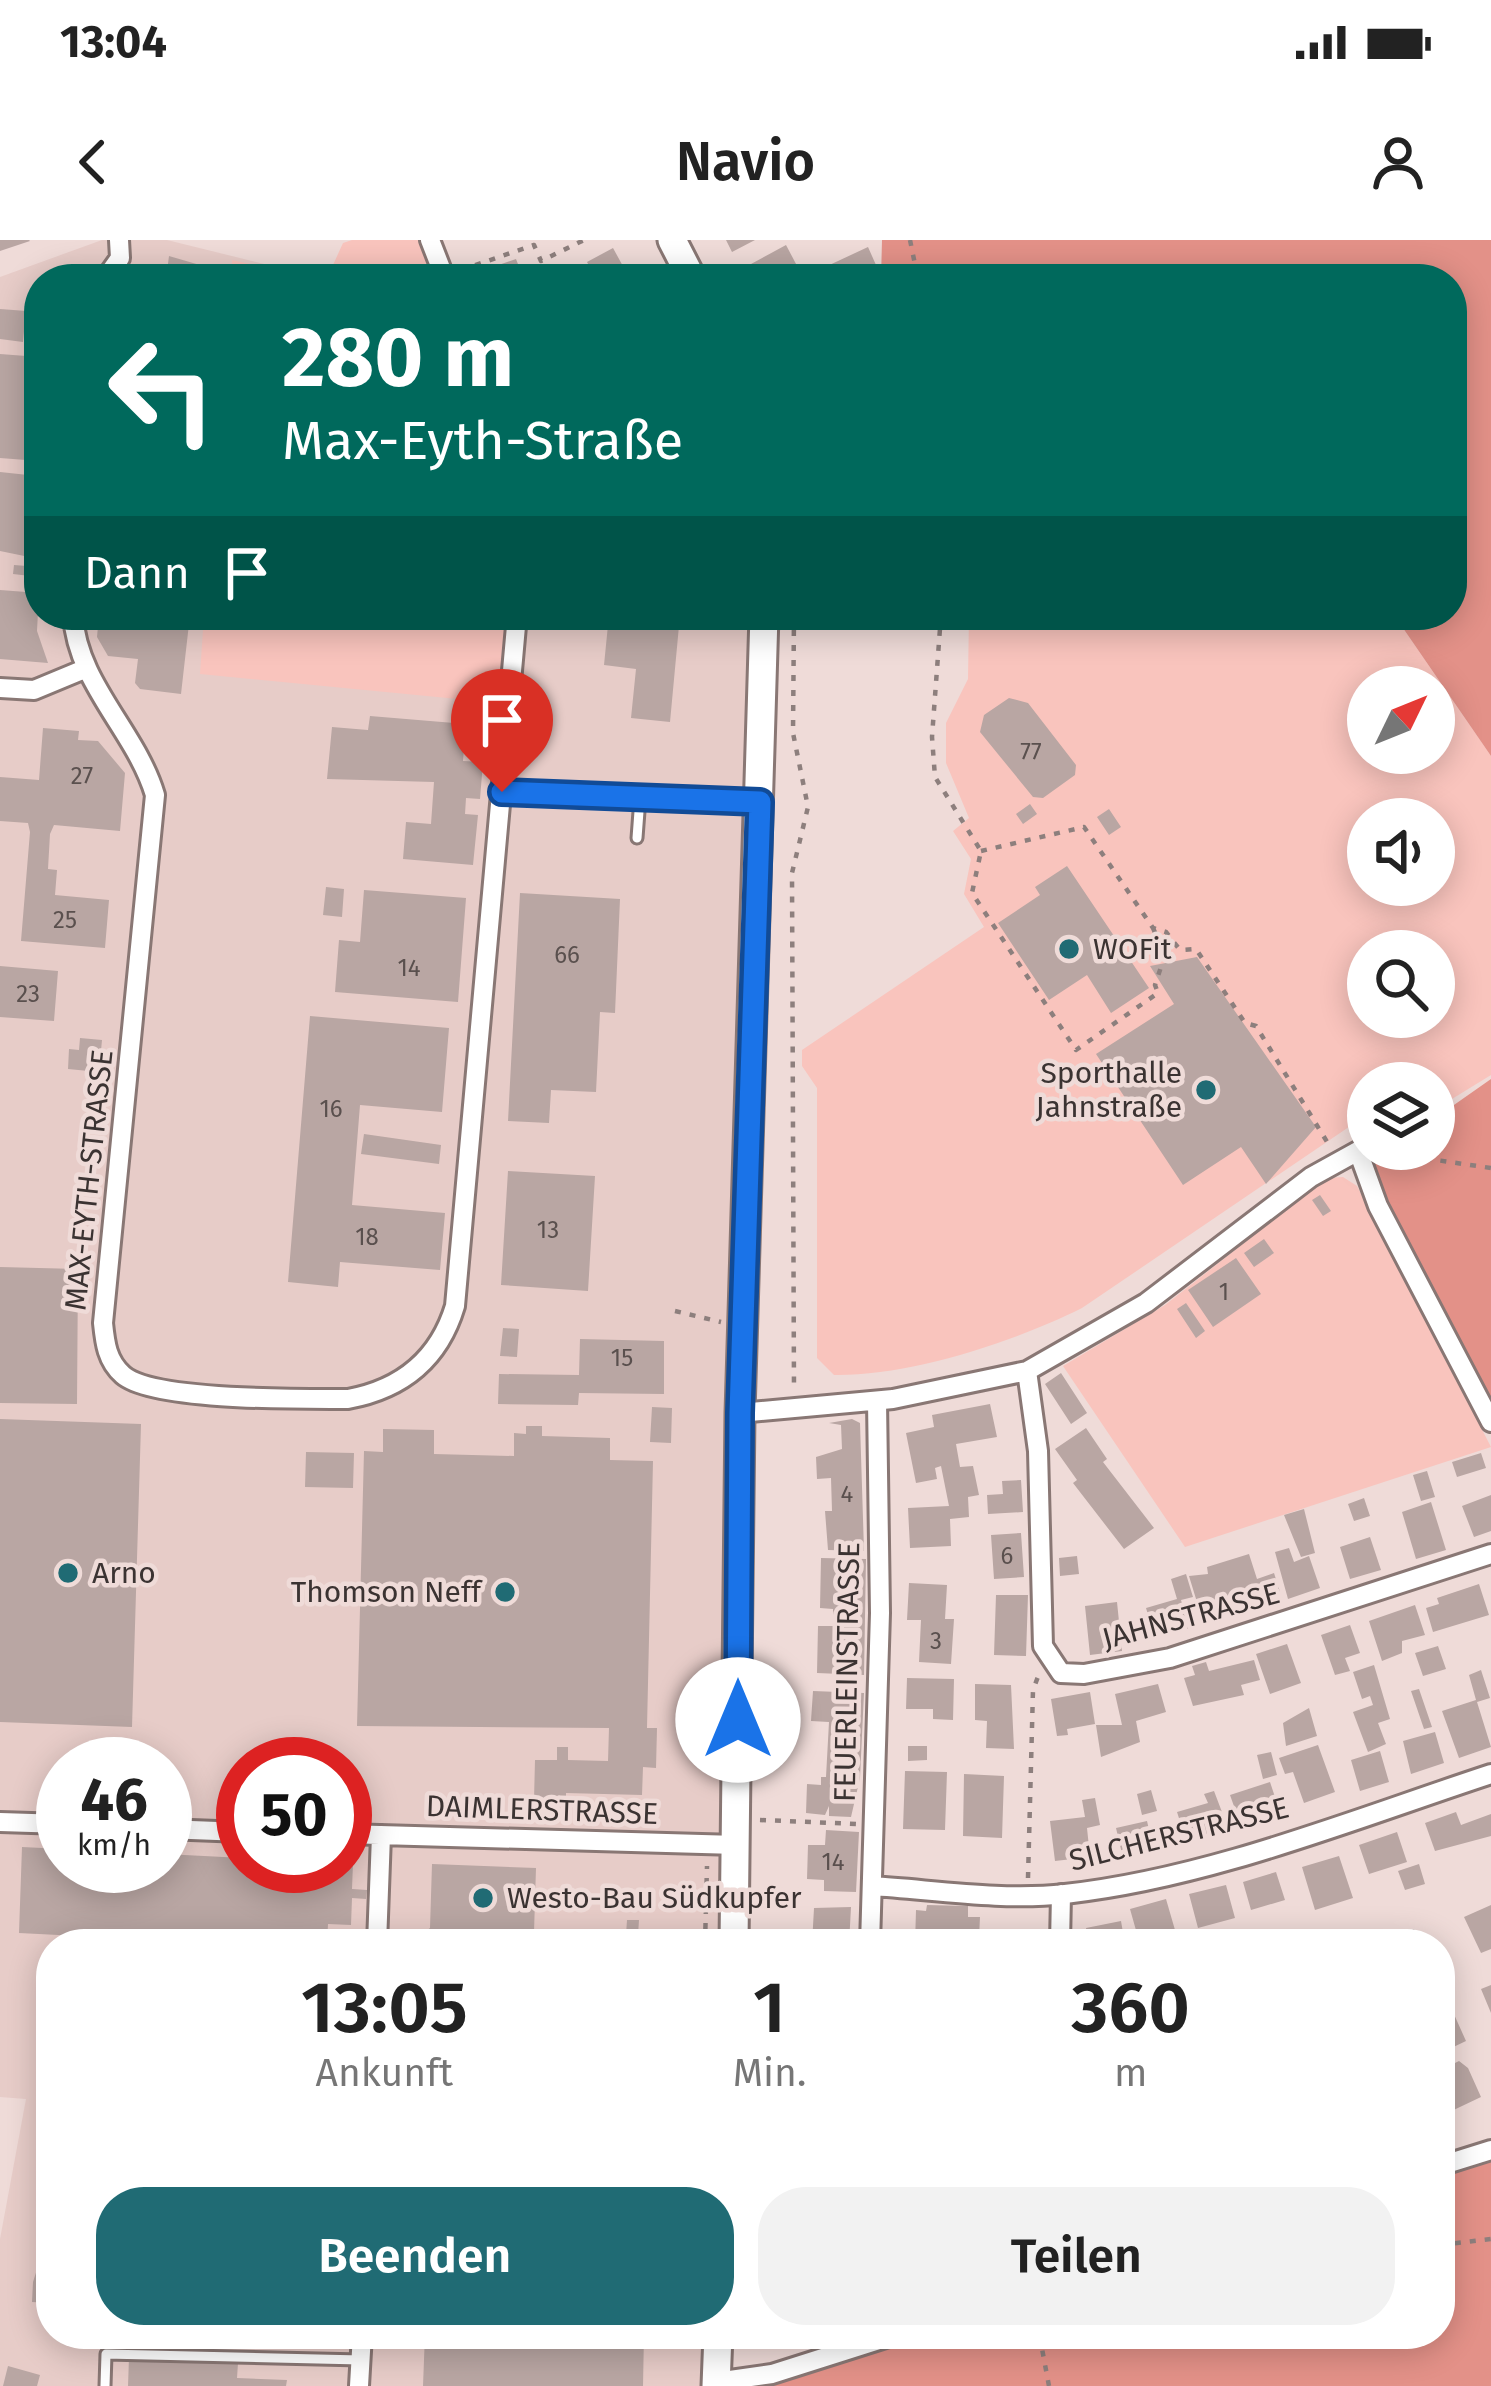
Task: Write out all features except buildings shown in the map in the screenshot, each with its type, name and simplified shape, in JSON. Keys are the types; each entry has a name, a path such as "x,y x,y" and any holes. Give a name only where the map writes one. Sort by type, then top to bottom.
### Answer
{"main road":[{"path":"733,1929 727,1836 764,630"},
{"path":"716,2384 717,2349"}],"street":[{"name":"MAX-EYTH-STRASSE","path":"77,630 86,668 146,764 155,795 103,1323 113,1364 142,1387 165,1393 348,1399 393,1385 434,1353 448,1330 458,1281 516,630"},
{"path":"0,688 34,689 86,668"},
{"path":"502,792 760,802"},
{"path":"740,1413 877,1401 1027,1371 1146,1303 1347,1156"},
{"path":"1365,1170 1378,1206 1491,1422"},
{"path":"1027,1371 1038,1451 1043,1646 1049,1662"},
{"name":"FEUERLEINSTRASSE","path":"870,1929 880,1613 877,1401"},
{"name":"JAHNSTRASSE","path":"1049,1662 1060,1673 1084,1674 1170,1658 1491,1554"},
{"name":"SILCHERSTRASSE","path":"872,1886 1061,1894 1243,1853 1491,1774"},
{"name":"DAIMLERSTRASSE","path":"372,1835 727,1836"},
{"path":"378,1929 381,1835"},
{"path":"1060,1929 1061,1894"},
{"path":"1455,2161 1491,2150"},
{"path":"359,2386 361,2349"},
{"path":"716,2384 772,2374 837,2349"}],"lane":[{"path":"637,838 640,798"},
{"path":"105,2386 106,2354 361,2360"}],"path":[{"path":"479,264 534,245 541,261 584,240"},
{"path":"794,630 793,733 808,807 792,873 794,1409"},
{"path":"940,630 932,737 935,777 981,851 972,893 1076,1050 1158,993 1155,985 1165,955 1153,928 1084,827 981,851"},
{"path":"926,780 935,777"},
{"path":"1153,928 1166,932 1180,950 1196,949 1245,1023 1256,1026 1337,1160"},
{"path":"1455,1163 1491,1168"},
{"path":"675,1311 716,1321"},
{"path":"1028,1895 1033,1690 1049,1662"},
{"path":"708,1929 727,1836 873,1825"},
{"path":"1455,2243 1491,2239"},
{"path":"1042,2349 1049,2386"}],"shaded area":[{"path":"102,240 167,240 264,264 36,264"},
{"path":"425,240 433,264 333,264 343,243"},
{"path":"882,240 1491,240 1491,756 1455,704 1455,666 1429,666 1404,630 1467,630 1467,264 881,264"},
{"path":"24,268 24,630 764,630 734,1929 36,1929 36,2349 717,2349 716,2386 0,2386 0,2239 26,2099 0,2097 0,277"},
{"path":"203,630 505,630 499,703 200,674"},
{"path":"969,630 1404,630 1429,666 1347,666 1347,774 1455,774 1455,704 1491,756 1491,1075 1455,1097 1455,1062 1347,1062 1347,1128 1082,1308 961,1355 895,1370 834,1375 817,1358 817,1088 802,1066 802,1050 984,927 964,894 971,859 953,831 969,818 946,763 946,723 968,679"},
{"path":"1491,1079 1491,1422 1367,1170 1455,1170 1455,1104"},
{"path":"1343,1177 1357,1186 1491,1447 1185,1547 1063,1366 1165,1305 1327,1178"},
{"path":"1491,2150 1491,2386 716,2386 846,2349 1455,2349 1455,2161"}],"place":[{"name":"WOFit","path":"1069,949"},
{"name":"Sporthalle Jahnstraße","path":"1206,1090"},
{"name":"Arno","path":"68,1573"},
{"name":"Thomson Neff","path":"505,1592"},
{"name":"Westo-Bau Südkupfer","path":"483,1898"}],"route":[{"path":"502,792 760,802 740,1413 738,1720"}]}
